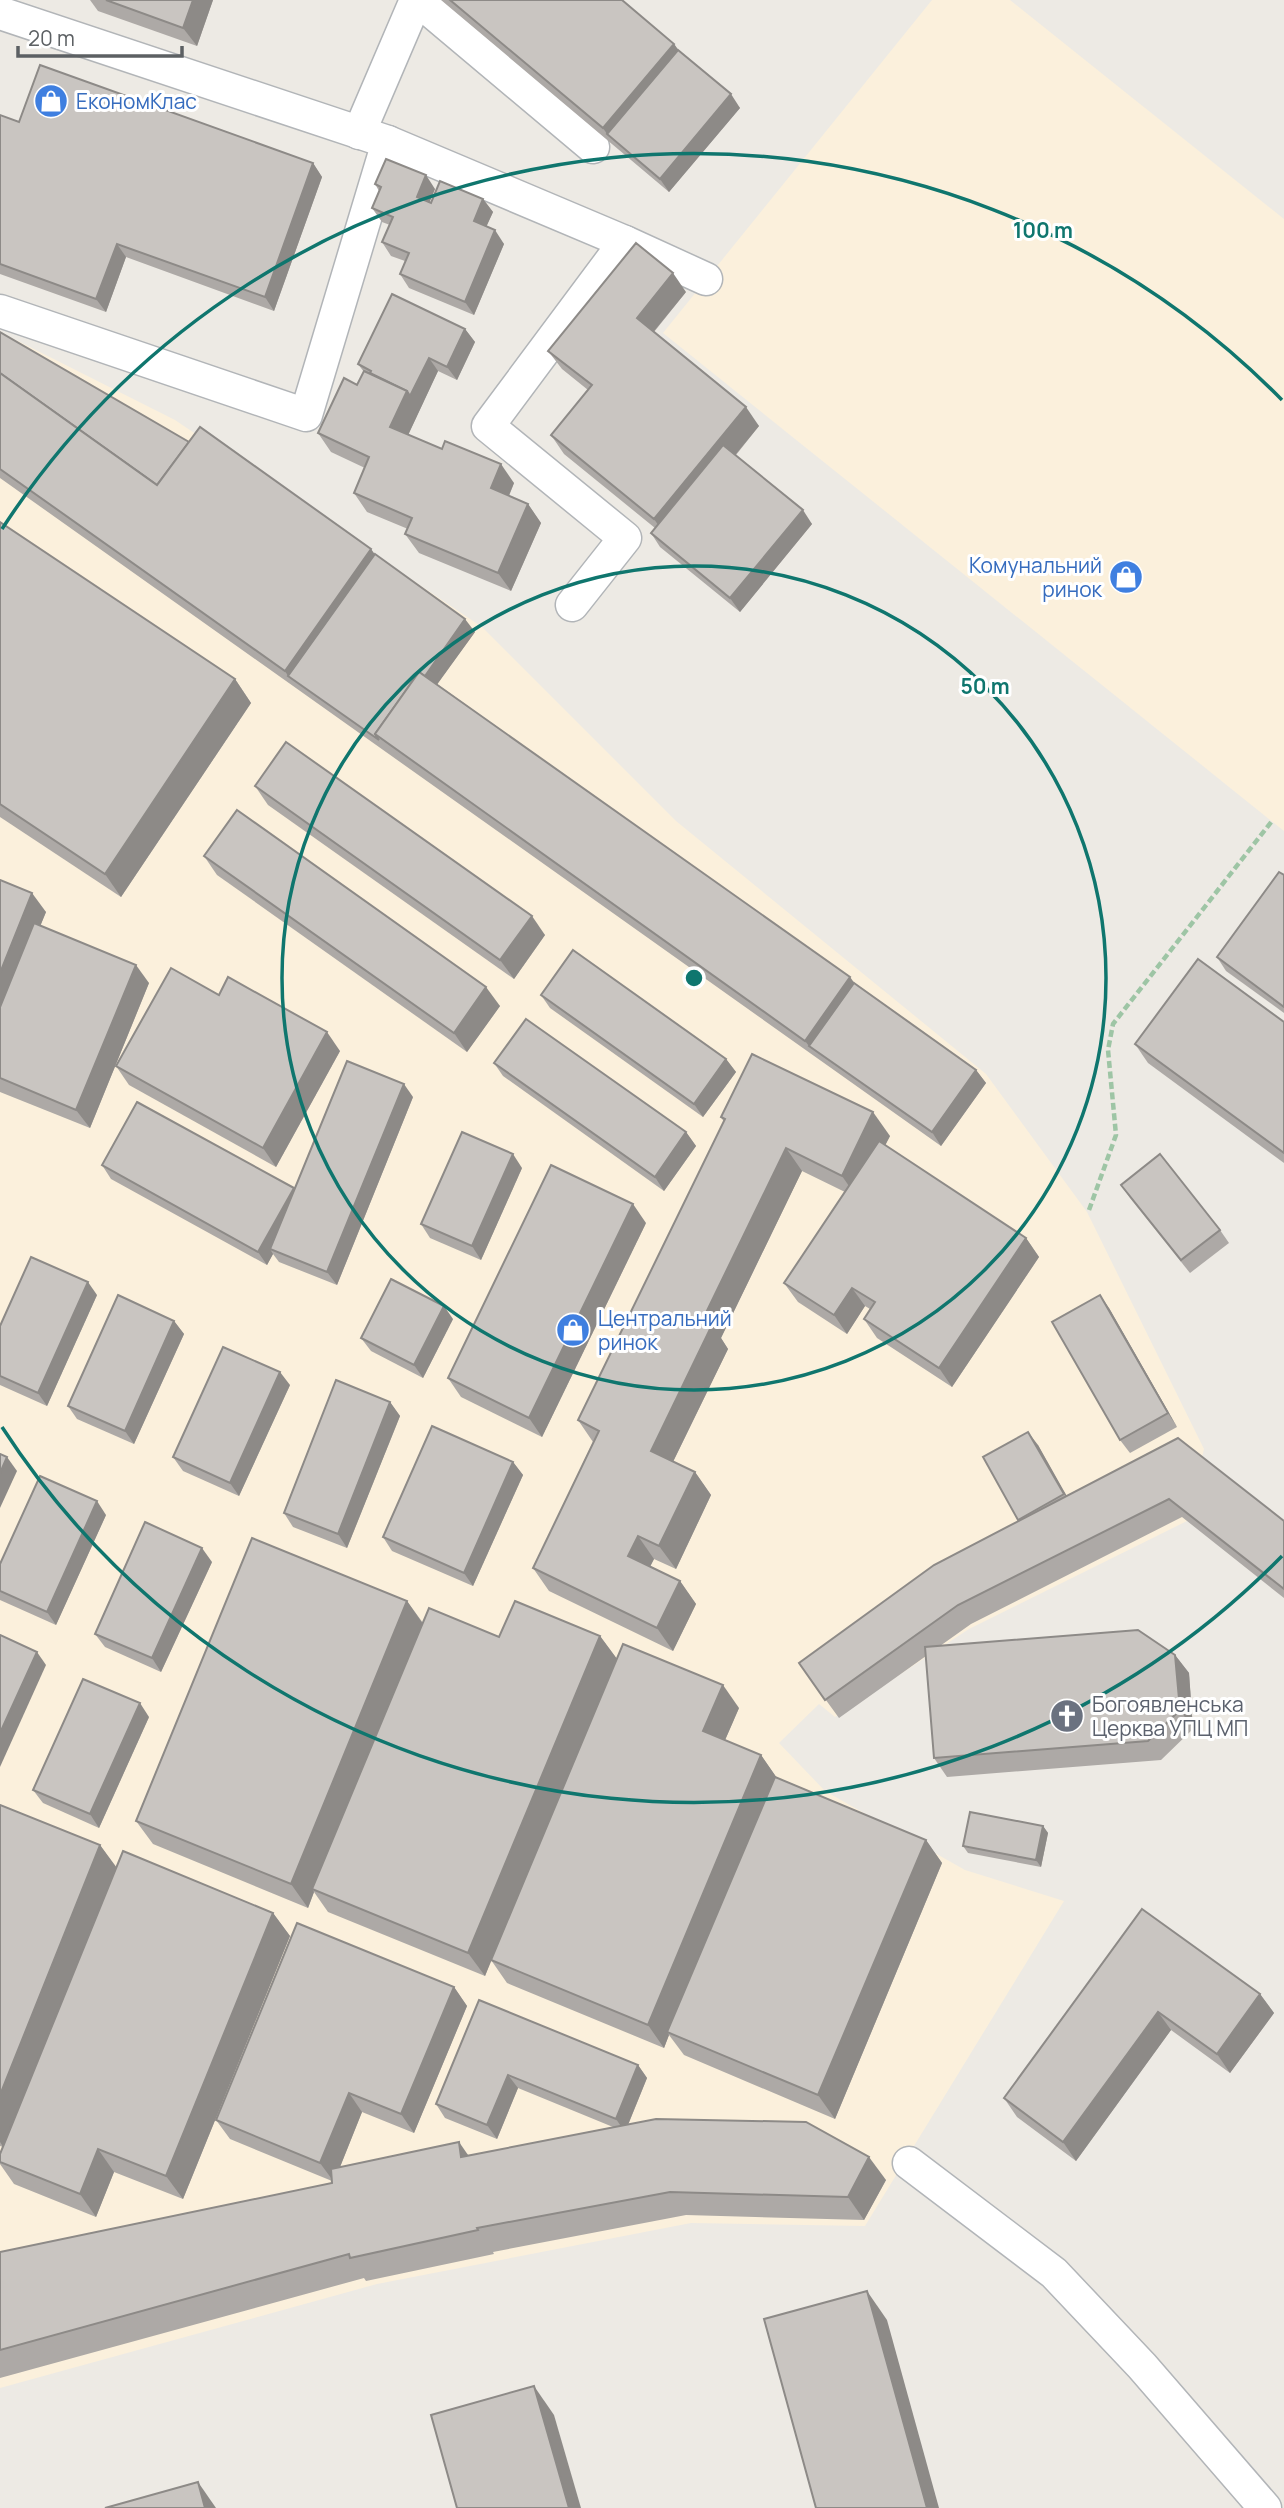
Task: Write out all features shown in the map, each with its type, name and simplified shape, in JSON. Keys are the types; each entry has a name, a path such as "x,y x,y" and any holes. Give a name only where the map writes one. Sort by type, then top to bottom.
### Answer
{"lane":[{"path":"0,311 306,415 374,137 417,0 593,147"},
{"path":"0,13 374,137 625,242 706,279"},
{"path":"572,605 625,538 488,426 625,242"},
{"path":"909,2163 1054,2273 1142,2366 1265,2508"}],"path":[{"path":"1088,1210 1116,1135 1108,1050 1113,1024 1272,821"}],"shaded area":[{"name":"Комунальний ринок","path":"932,0 1010,0 1284,219 1284,831 663,333"},
{"name":"Центральний ринок","path":"0,332 175,420 482,627 676,821 986,1074 1087,1212 1204,1449 1187,1521 969,1629 835,1717 819,1704 779,1743 825,1791 965,1870 1064,1901 865,2226 691,2223 377,2284 0,2388"}],"building":[{"path":"106,0 193,0 183,28"},
{"path":"450,0 622,0 674,44 603,128"},
{"path":"678,50 731,94 660,179 607,134"},
{"path":"40,65 313,163 265,297 117,244 96,299 0,264 0,115 19,122"},
{"path":"386,159 426,175 417,197 431,203 440,181 483,199 474,221 495,230 465,302 400,274 409,253 382,242 393,217 372,208 381,187 375,184"},
{"path":"636,243 673,273 637,318 746,407 654,519 551,435 592,385 548,351"},
{"path":"392,294 465,329 447,367 429,358 410,396 407,391 358,364"},
{"path":"0,332 189,442 157,485 0,373"},
{"path":"364,371 407,391 390,427 442,449 445,441 501,464 491,488 528,504 498,573 405,534 412,518 354,493 369,457 318,433 344,378 357,385"},
{"path":"0,373 157,485 200,427 371,549 285,671 0,469"},
{"path":"723,445 803,510 730,598 651,533"},
{"path":"0,522 235,679 105,874 0,804"},
{"path":"375,554 465,619 425,676 419,672 375,734 379,740 288,676"},
{"path":"419,672 850,977 805,1041 375,734"},
{"path":"286,742 532,916 500,960 255,786"},
{"path":"237,810 486,987 454,1033 204,856"},
{"path":"1279,872 1284,875 1284,1007 1217,957"},
{"path":"0,880 32,893 0,973"},
{"path":"34,923 136,965 76,1110 0,1078 0,1007"},
{"path":"573,950 726,1059 694,1104 541,995"},
{"path":"1198,959 1284,1022 1284,1153 1135,1044"},
{"path":"171,968 219,995 228,977 327,1032 263,1148 116,1066"},
{"path":"854,983 976,1070 932,1132 809,1046"},
{"path":"526,1019 686,1132 655,1177 494,1063"},
{"path":"752,1054 873,1112 842,1176 786,1148 702,1321 712,1325 651,1451 695,1472 659,1546 638,1536 628,1556 680,1581 657,1628 533,1568 599,1431 578,1420 725,1119 721,1117"},
{"path":"347,1061 404,1084 327,1272 270,1249"},
{"path":"137,1102 294,1188 258,1252 102,1165"},
{"path":"462,1132 513,1154 472,1246 421,1224"},
{"path":"879,1141 1026,1238 939,1368 864,1319 875,1302 852,1288 834,1315 784,1283"},
{"path":"1160,1154 1220,1230 1181,1260 1121,1185"},
{"path":"551,1165 633,1204 529,1418 448,1378"},
{"path":"31,1257 88,1282 38,1393 0,1376 0,1326"},
{"path":"391,1279 444,1306 414,1365 361,1338"},
{"path":"118,1295 174,1321 125,1431 68,1406"},
{"path":"1100,1295 1168,1413 1120,1440 1052,1322"},
{"path":"223,1347 280,1372 230,1483 173,1457"},
{"path":"336,1380 390,1402 338,1534 284,1513"},
{"path":"432,1426 513,1462 464,1573 383,1537"},
{"path":"1028,1432 1064,1494 1018,1520 983,1457"},
{"path":"1178,1438 1284,1521 1284,1589 1169,1499 958,1605 825,1700 799,1663 934,1565"},
{"path":"0,1454 7,1457 0,1473"},
{"path":"40,1476 97,1501 47,1612 0,1591 0,1564"},
{"path":"145,1522 202,1548 152,1658 95,1634"},
{"path":"252,1538 407,1601 291,1884 136,1821"},
{"path":"515,1601 600,1636 468,1953 312,1889 429,1608 499,1637"},
{"name":"Богоявленська Церква УПЦ МП","path":"1138,1630 1175,1655 1180,1710 1148,1741 934,1758 925,1647"},
{"path":"0,1635 37,1652 0,1733"},
{"path":"623,1644 723,1685 703,1731 761,1755 648,2025 491,1960"},
{"path":"83,1679 140,1703 90,1814 33,1790"},
{"path":"775,1777 926,1840 818,2095 667,2032"},
{"path":"0,1805 100,1845 0,2095"},
{"path":"970,1812 1043,1826 1036,1860 963,1846"},
{"path":"123,1851 273,1913 166,2176 98,2149 80,2194 0,2162 0,2154"},
{"path":"1142,1909 1260,1994 1217,2054 1158,2012 1063,2142 1004,2098"},
{"path":"297,1923 454,1987 401,2114 349,2093 320,2163 216,2120"},
{"path":"479,2000 638,2065 616,2119 508,2075 487,2125 436,2104"},
{"path":"656,2119 806,2122 869,2157 848,2197 670,2192 477,2228 478,2230 350,2258 349,2254 0,2350 0,2252 332,2183 331,2169 459,2142 461,2157"},
{"path":"867,2291 927,2508 816,2508 764,2319"},
{"path":"534,2386 569,2508 457,2508 431,2415"},
{"path":"198,2482 205,2508 105,2508"}],"place":[{"name":"ЕкономКлас","path":"51,101"},
{"name":"Комунальний ринок","path":"1126,577"},
{"name":"Центральний ринок","path":"573,1330"},
{"name":"Богоявленська Церква УПЦ МП","path":"1067,1716"}]}
